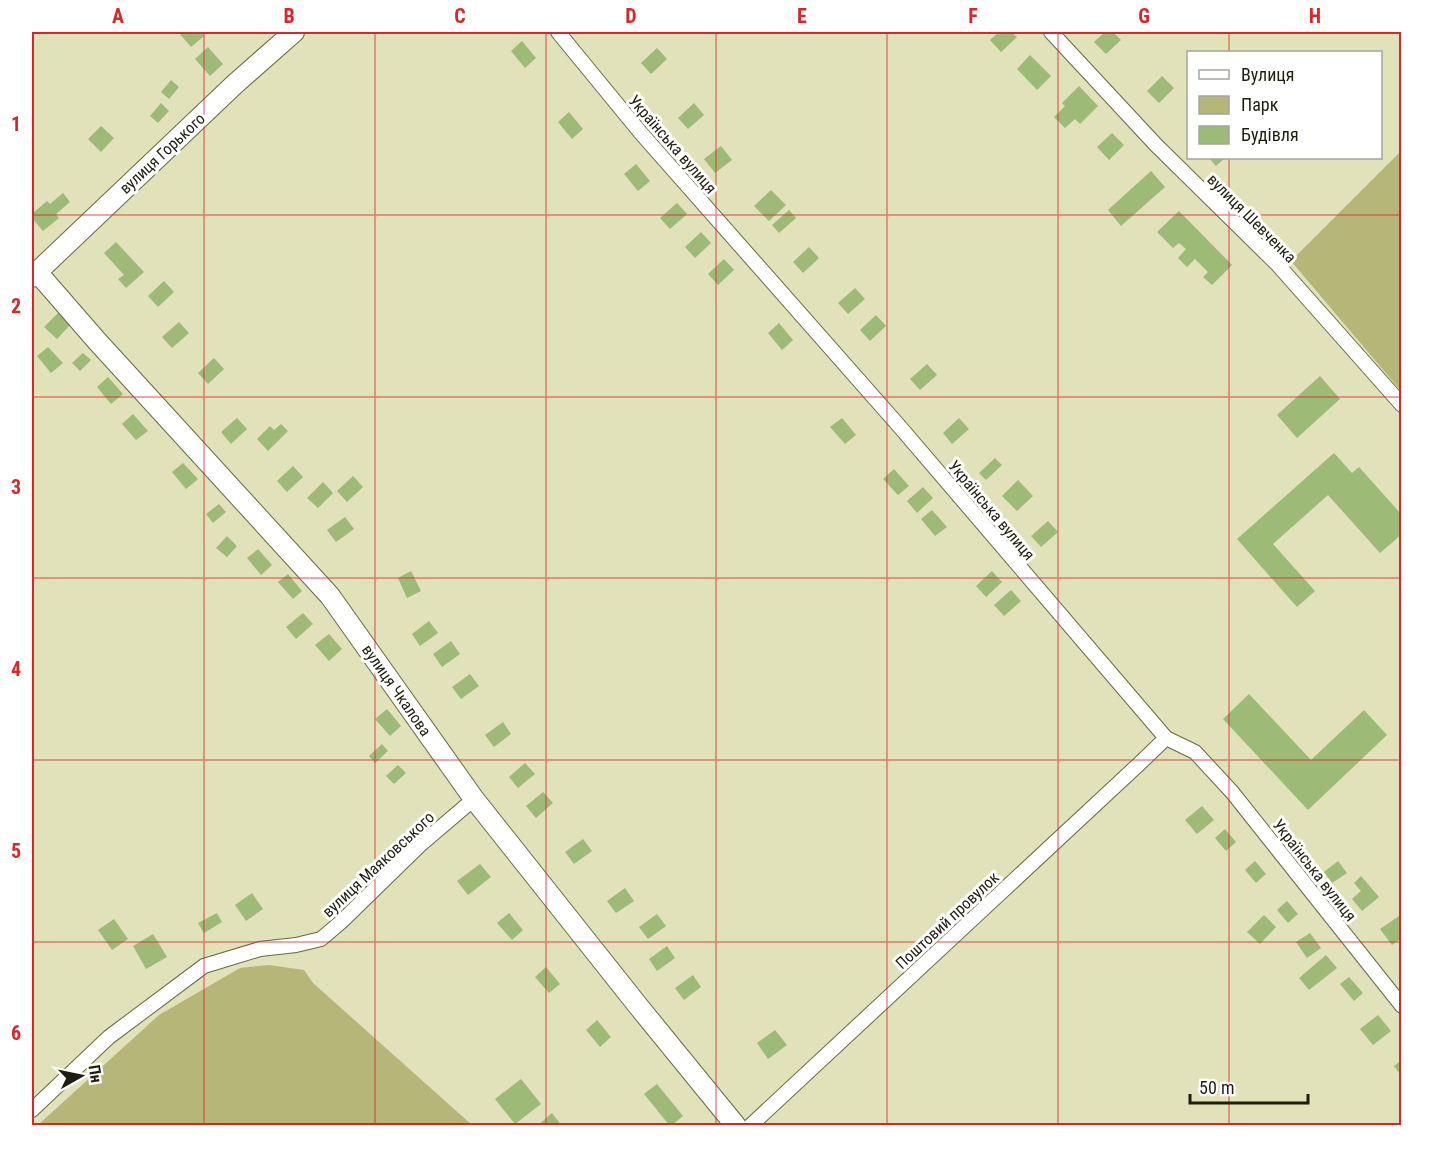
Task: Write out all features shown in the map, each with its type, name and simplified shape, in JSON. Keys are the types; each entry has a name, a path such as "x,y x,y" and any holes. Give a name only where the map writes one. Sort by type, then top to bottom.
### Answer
{"street":[{"name":"вулиця Горького","path":"34,274 235,84 294,32"},
{"name":"Українська вулиця","path":"558,32 640,132 892,418 1166,738 1195,752 1232,792 1401,1006"},
{"name":"вулиця Шевченка","path":"1051,32 1156,145 1278,265 1401,405"},
{"name":"вулиця Чкалова","path":"34,274 330,596 474,799 625,990 736,1125"},
{"name":"Поштовий провулок","path":"750,1125 1166,738"},
{"name":"вулиця Маяковського","path":"32,1110 109,1037 204,966 260,949 296,945 321,939 474,799"}],"green space":[{"path":"1401,151 1401,391 1291,261"},
{"path":"269,965 304,970 313,983 472,1125 38,1125 159,1015 240,968"}],"building":[{"path":"201,32 204,36 191,47 179,33"},
{"path":"999,32 1011,32 1017,37 1001,52 990,40"},
{"path":"1105,32 1113,32 1121,40 1106,54 1094,42"},
{"path":"522,41 536,58 525,68 511,51"},
{"path":"208,47 223,64 210,76 195,59"},
{"path":"657,48 667,59 651,74 641,63"},
{"path":"1030,55 1051,76 1037,90 1017,69"},
{"path":"1162,76 1174,88 1159,103 1147,91"},
{"path":"171,80 179,87 169,99 161,92"},
{"path":"1079,86 1098,106 1080,124 1075,119 1065,128 1054,117 1065,106 1062,103"},
{"path":"161,103 169,111 158,123 150,116"},
{"path":"694,103 704,115 688,129 678,118"},
{"path":"569,112 583,129 572,139 558,122"},
{"path":"101,126 114,138 101,152 88,139"},
{"path":"1112,133 1124,145 1109,160 1097,147"},
{"path":"721,146 732,160 715,173 704,159"},
{"path":"1210,159 1224,159 1216,166"},
{"path":"636,164 650,181 638,191 624,174"},
{"path":"1151,171 1165,187 1121,226 1108,210"},
{"path":"771,190 786,205 769,221 754,206"},
{"path":"63,193 70,202 56,214 59,218 43,231 32,218 32,214 47,201 50,204"},
{"path":"677,203 687,214 670,229 660,218"},
{"path":"789,210 796,218 779,233 772,225"},
{"path":"1179,211 1232,265 1212,285 1203,277 1208,272 1195,259 1187,267 1178,258 1186,249 1179,243 1173,248 1157,232"},
{"path":"701,232 711,243 695,258 685,247"},
{"path":"116,242 144,272 126,288 118,279 124,275 104,253"},
{"path":"809,247 819,258 803,273 793,262"},
{"path":"724,259 734,270 718,285 708,274"},
{"path":"164,281 174,292 158,307 148,296"},
{"path":"855,288 865,299 848,314 838,303"},
{"path":"59,312 71,324 57,339 44,327"},
{"path":"876,315 886,326 870,341 860,330"},
{"path":"179,322 189,333 172,348 162,337"},
{"path":"779,323 793,340 782,350 768,333"},
{"path":"48,347 63,363 51,373 37,356"},
{"path":"83,353 91,360 80,371 72,363"},
{"path":"214,358 224,369 208,384 198,373"},
{"path":"927,364 937,375 920,390 910,379"},
{"path":"1320,376 1340,399 1297,438 1277,415"},
{"path":"108,377 123,394 111,404 97,387"},
{"path":"133,414 148,431 136,440 122,424"},
{"path":"237,418 247,429 231,444 221,432"},
{"path":"842,418 856,435 845,444 830,427"},
{"path":"959,418 969,429 952,444 943,433"},
{"path":"281,424 288,431 268,451 257,439 270,426 274,430"},
{"path":"1334,453 1352,473 1359,467 1402,515 1402,534 1380,553 1328,495 1273,544 1315,591 1297,607 1237,539"},
{"path":"995,458 1002,465 986,480 979,473"},
{"path":"183,463 198,479 186,489 172,472"},
{"path":"293,466 303,477 287,492 277,481"},
{"path":"894,469 909,486 898,495 883,479"},
{"path":"353,476 363,487 347,502 337,491"},
{"path":"1018,480 1033,496 1017,511 1002,496"},
{"path":"323,482 333,493 318,508 307,498"},
{"path":"923,487 933,498 917,513 907,501"},
{"path":"219,504 226,512 213,523 206,514"},
{"path":"932,510 947,527 935,536 921,519"},
{"path":"345,517 354,529 336,542 327,530"},
{"path":"1048,521 1058,532 1041,547 1031,536"},
{"path":"227,536 237,546 227,557 216,548"},
{"path":"258,549 272,565 261,575 247,558"},
{"path":"411,571 421,591 407,598 398,578"},
{"path":"992,571 1002,582 986,597 976,586"},
{"path":"288,574 302,591 293,599 278,582"},
{"path":"1011,590 1021,601 1004,616 994,605"},
{"path":"303,613 313,624 296,639 286,627"},
{"path":"429,621 438,633 420,646 412,634"},
{"path":"329,634 342,649 329,661 315,645"},
{"path":"451,641 460,654 442,667 433,654"},
{"path":"470,674 479,686 461,699 452,687"},
{"path":"1249,694 1311,760 1364,710 1387,735 1308,810 1223,719"},
{"path":"387,709 401,726 390,736 375,719"},
{"path":"503,722 511,734 494,747 485,735"},
{"path":"382,744 388,751 375,763 369,756"},
{"path":"525,763 535,774 518,788 509,777"},
{"path":"398,765 406,773 394,784 386,776"},
{"path":"543,792 553,803 536,818 526,806"},
{"path":"1202,806 1214,820 1197,834 1185,820"},
{"path":"1225,829 1236,842 1226,851 1215,838"},
{"path":"583,839 592,851 574,864 565,852"},
{"path":"1255,861 1266,874 1256,883 1245,870"},
{"path":"1338,861 1347,873 1332,883 1324,872"},
{"path":"480,864 491,877 468,895 457,881"},
{"path":"1361,876 1379,897 1362,911 1352,899 1361,891 1354,883"},
{"path":"625,888 634,901 616,913 607,901"},
{"path":"252,893 263,909 246,921 235,905"},
{"path":"1287,901 1298,914 1288,923 1277,910"},
{"path":"217,913 222,922 204,933 198,923"},
{"path":"509,913 523,930 512,940 497,923"},
{"path":"657,914 666,926 648,939 639,927"},
{"path":"1264,915 1276,927 1260,944 1247,932"},
{"path":"1399,916 1402,919 1402,938 1392,945 1380,929"},
{"path":"114,919 128,939 112,950 98,930"},
{"path":"1310,933 1321,948 1307,958 1296,942"},
{"path":"153,934 167,957 146,969 133,946"},
{"path":"667,946 675,958 657,971 649,959"},
{"path":"1326,955 1337,968 1309,990 1299,978"},
{"path":"546,967 560,984 549,993 535,977"},
{"path":"693,975 701,987 684,1000 675,988"},
{"path":"1349,977 1363,993 1354,1001 1340,984"},
{"path":"1378,1015 1391,1031 1373,1045 1360,1029"},
{"path":"597,1020 611,1037 600,1047 586,1030"},
{"path":"775,1030 787,1045 768,1059 757,1043"},
{"path":"1402,1060 1402,1077 1394,1066"},
{"path":"521,1079 541,1104 515,1124 495,1099"},
{"path":"657,1084 683,1116 671,1126 644,1094"},
{"path":"552,1113 562,1126 537,1126"}]}
